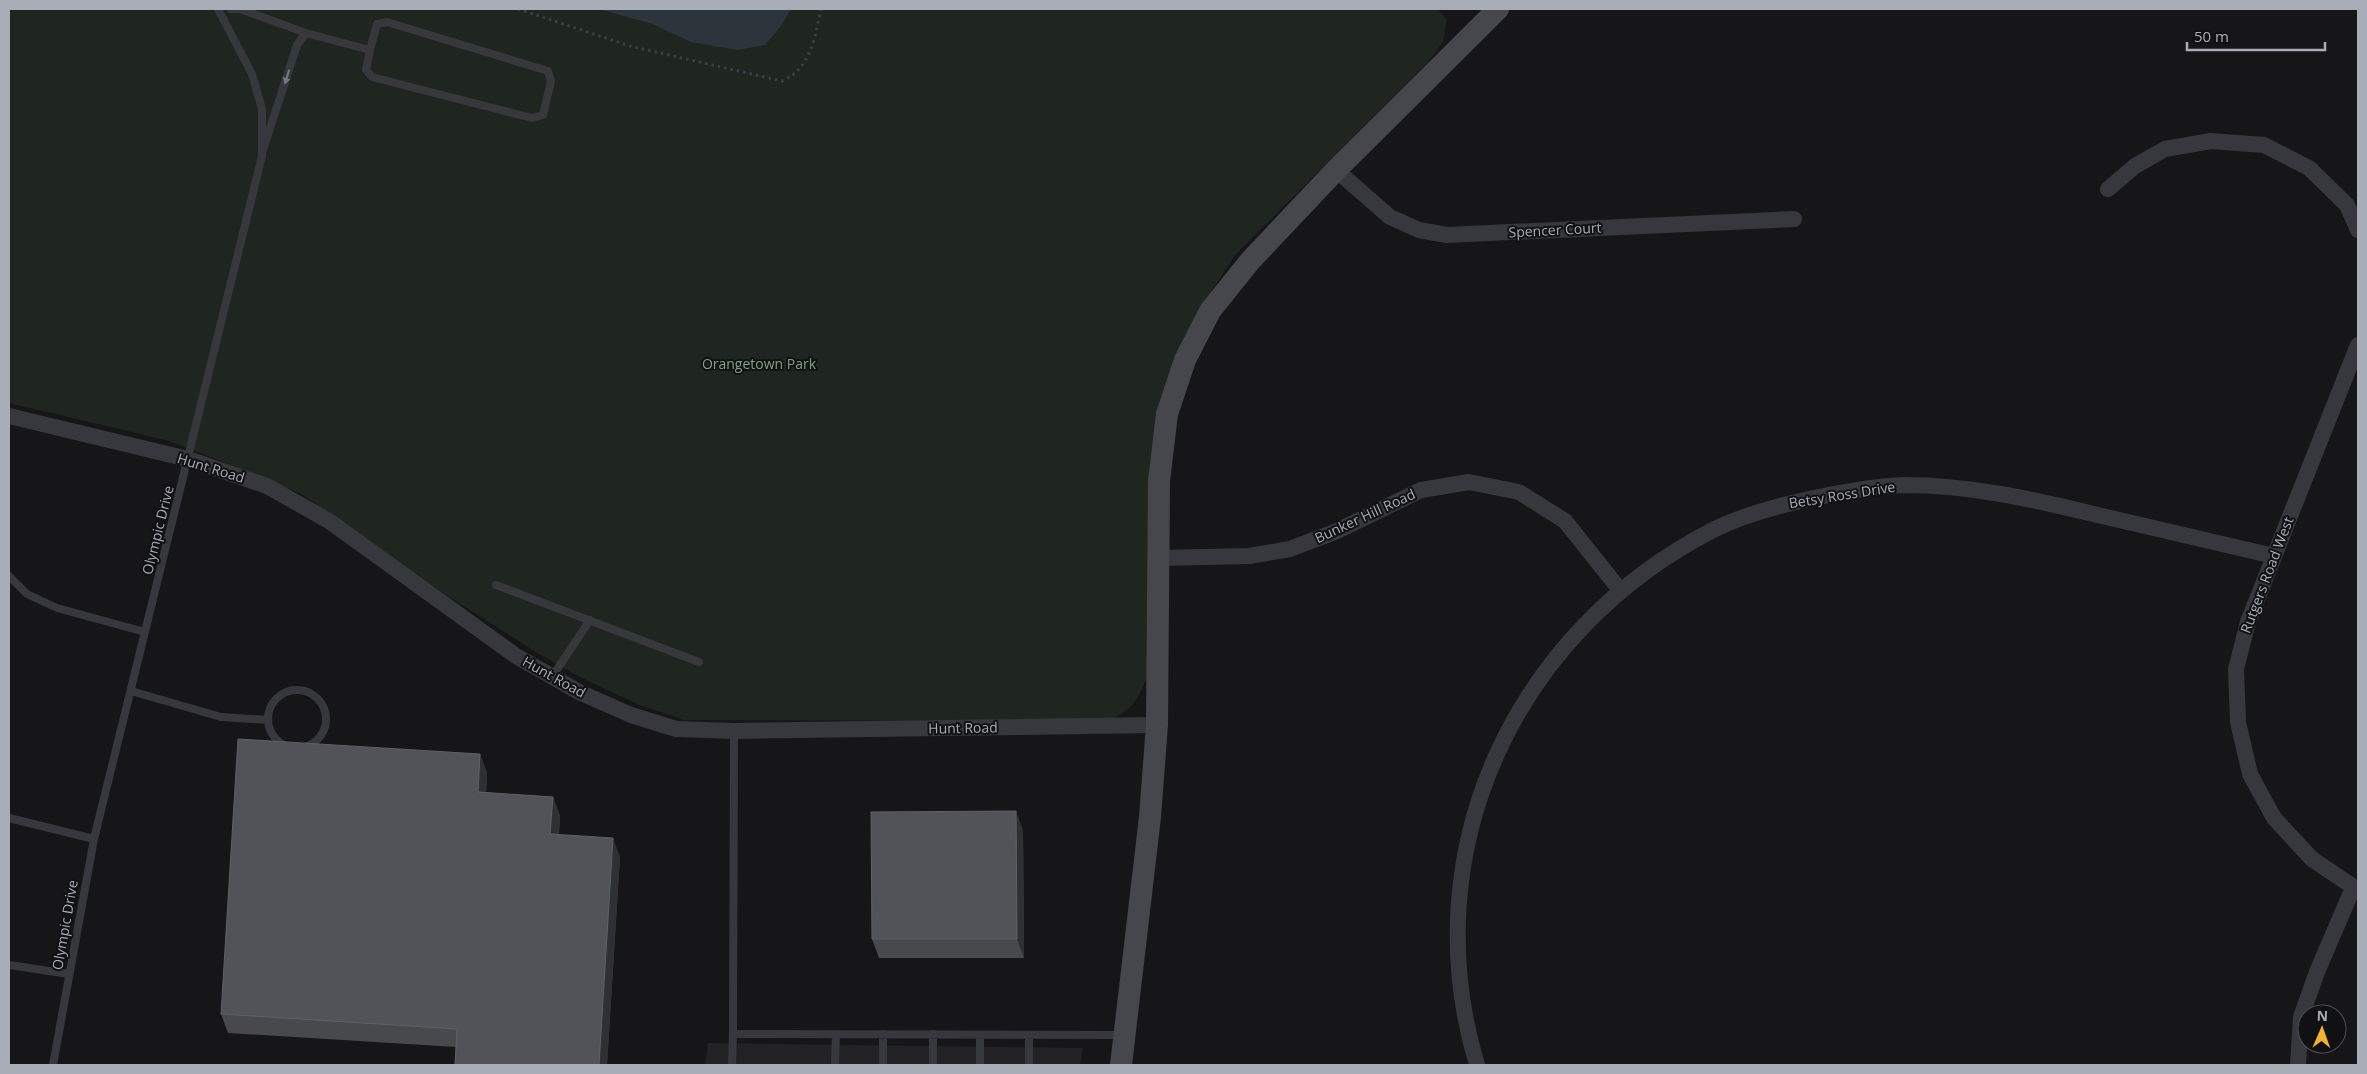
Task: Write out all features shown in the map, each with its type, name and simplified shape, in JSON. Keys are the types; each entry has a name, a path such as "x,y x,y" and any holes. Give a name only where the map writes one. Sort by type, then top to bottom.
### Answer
{"street":[{"path":"1121,1065 1150,817 1157,725 1159,481 1167,414 1185,360 1210,311 1250,261 1336,170 1498,9"},
{"path":"2108,189 2135,166 2165,149 2211,141 2264,145 2309,168 2347,205 2358,230"},
{"name":"Spencer Court","path":"1336,170 1390,217 1419,230 1447,234 1794,219"},
{"name":"Rutgers Road West","path":"2356,889 2312,859 2274,818 2250,774 2238,722 2236,669 2248,622 2358,345"},
{"name":"Hunt Road","path":"9,416 188,459 267,486 329,521 450,611 516,656 579,692 631,716 676,729 734,731 1157,725"},
{"name":"Bunker Hill Road","path":"1159,558 1249,556 1290,549 1337,531 1421,490 1469,482 1518,492 1565,521 1620,590"},
{"name":"Betsy Ross Drive","path":"1477,1065 1468,1035 1458,976 1458,912 1464,853 1480,793 1502,740 1531,692 1569,643 1620,590 1671,554 1718,528 1774,507 1836,493 1901,485 1967,488 2024,498 2274,556"},
{"path":"2298,1065 2301,1017 2317,972 2356,889"}],"lane":[{"name":"Olympic Drive","path":"53,1065 94,839 262,156 262,109 252,74 218,9"},
{"path":"231,9 240,9 306,33 370,50"},
{"path":"387,22 548,71 552,81 543,115 532,118 372,77 366,70 370,50 377,24 387,22"},
{"path":"262,156 274,124 298,45 306,33"},
{"path":"9,576 27,594 57,608 145,632"},
{"path":"496,585 699,662"},
{"path":"552,677 590,620"},
{"path":"297,690 315,696 325,711 327,720 320,738 302,748 292,748 275,739 268,720 273,703 280,696 297,690"},
{"path":"131,691 221,717 268,720"},
{"path":"732,1065 734,731"},
{"path":"9,818 94,839"},
{"path":"9,965 69,974"},
{"path":"733,1034 1125,1035"},
{"path":"835,1065 836,1034"},
{"path":"882,1065 883,1034"},
{"path":"933,1065 934,1034"},
{"path":"980,1034 980,1065"},
{"path":"1028,1065 1029,1035"}],"path":[{"path":"518,9 630,46 782,81 792,76 810,52 821,9"}],"shaded area":[{"path":"599,9 791,9 781,26 765,45 737,50 691,42 652,24"},
{"path":"708,1043 1083,1048 1080,1065 705,1065"}],"green space":[{"name":"Orangetown Park","path":"9,9 1437,9 1447,19 1443,42 1428,62 1235,255 1195,317 1159,402 1148,672 1137,698 1126,711 1118,716 1100,721 684,720 637,704 580,677 539,654 440,591 303,495 166,440 9,403"}],"building":[{"path":"238,739 480,754 478,792 553,797 550,834 613,838 599,1065 455,1065 457,1029 221,1014"},
{"path":"1016,811 1017,939 872,939 871,812"}]}
